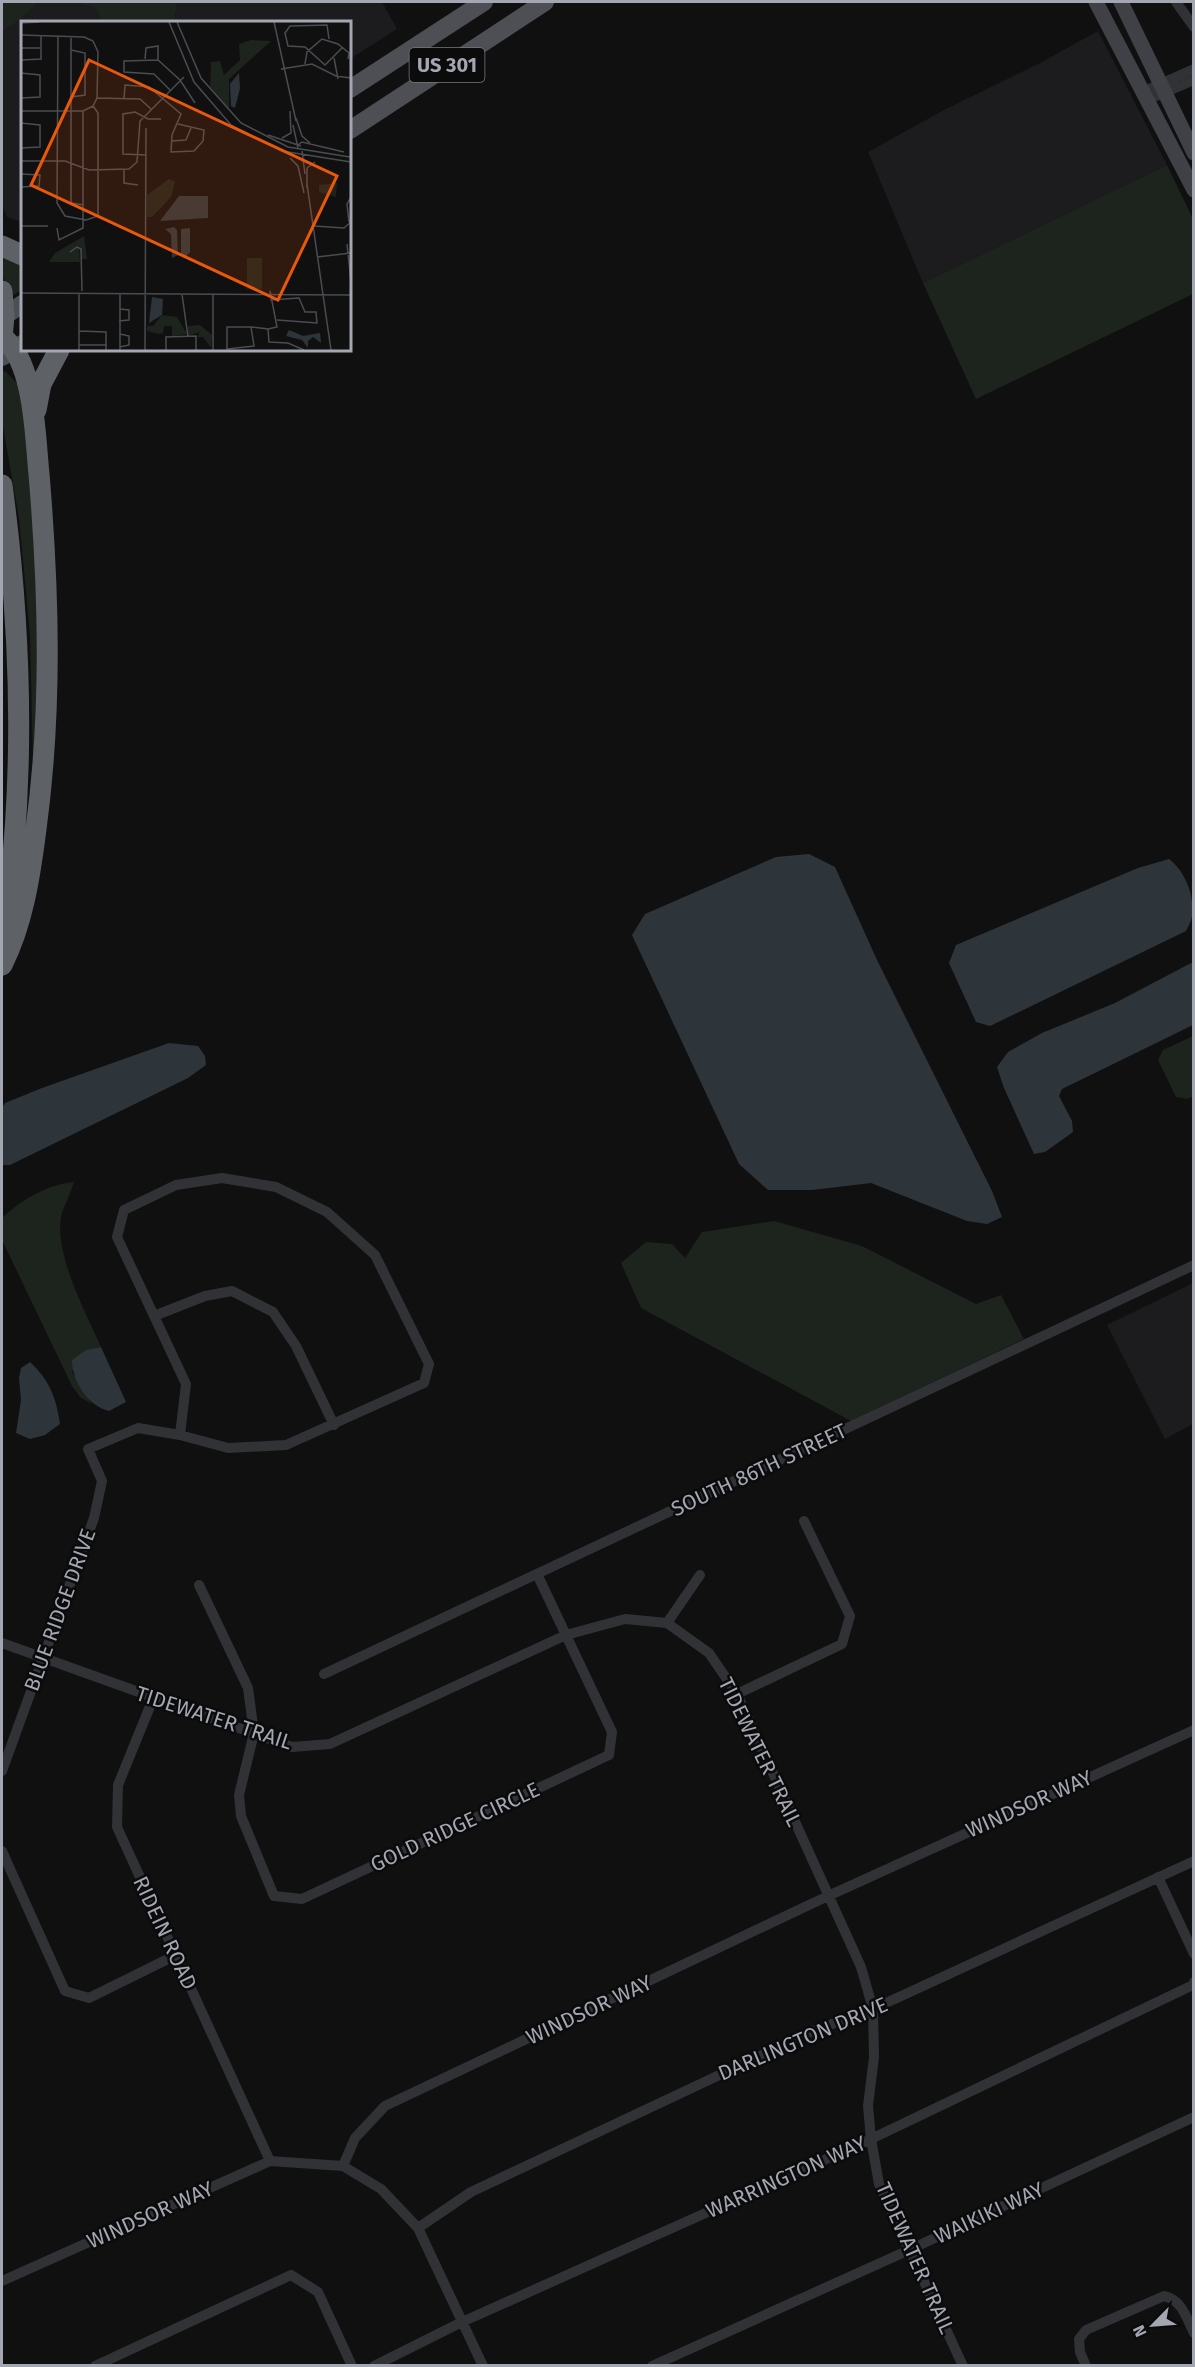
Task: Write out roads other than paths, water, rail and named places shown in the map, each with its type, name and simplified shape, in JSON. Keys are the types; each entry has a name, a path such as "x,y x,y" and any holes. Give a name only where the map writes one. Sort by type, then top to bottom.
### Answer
{"highway":[{"path":"2,246 21,255"},
{"path":"2,291 7,344 26,378 34,428 46,574 49,661 46,735 39,813 28,882 17,930 2,965"},
{"path":"34,428 41,384 58,351"},
{"path":"2,485 15,611 20,715 14,855 2,951"}],"main road":[{"name":"US 301","path":"351,89 484,2"},
{"name":"US 301","path":"351,128 545,2"},
{"path":"1096,2 1194,190"},
{"path":"1121,2 1194,153"},
{"path":"3,317 21,305"}],"street":[{"path":"1176,2 1194,27"},
{"path":"1144,96 1194,69"},
{"path":"1161,88 1194,80"},
{"path":"222,1178 276,1187 327,1212 375,1255 429,1364 424,1383 334,1425 286,1445 228,1448 180,1435 186,1384 117,1237 124,1210 176,1185 222,1178"},
{"name":"SOUTH 86TH STREET","path":"324,1674 1194,1265"},
{"path":"154,1316 205,1296 232,1292 273,1312 296,1346 334,1425"},
{"name":"BLUE RIDGE DRIVE","path":"2,1771 94,1518 102,1481 88,1449 138,1428 180,1435"},
{"path":"737,1694 842,1644 850,1616 804,1521"},
{"name":"GOLD RIDGE CIRCLE","path":"254,1733 239,1795 241,1816 274,1896 302,1899 609,1755 612,1732 537,1574"},
{"path":"667,1623 700,1575"},
{"path":"199,1585 248,1688 254,1733"},
{"name":"TIDEWATER TRAIL","path":"2,1643 292,1747 330,1744 566,1635 625,1619 667,1623 709,1653 737,1694 861,1967 873,2009 874,2057 868,2106 879,2184 963,2366"},
{"name":"RIDEIN ROAD","path":"153,1699 118,1785 117,1827 270,2162"},
{"name":"WINDSOR WAY","path":"2,2281 270,2162 343,2166 355,2138 385,2106 828,1896 1194,1730"},
{"path":"2,1851 65,1991 89,1998 176,1955"},
{"name":"DARLINGTON DRIVE","path":"418,2228 471,2192 813,2031 873,2009 1194,1861"},
{"path":"1158,1877 1194,1954"},
{"name":"WARRINGTON WAY","path":"374,2366 462,2322 871,2139 1193,1985 1194,1982"},
{"name":"WAIKIKI WAY","path":"652,2366 909,2250 1194,2117"},
{"path":"343,2166 381,2189 418,2228 483,2366"},
{"path":"95,2366 291,2275 318,2292 352,2366"},
{"path":"1086,2366 1080,2352 1079,2339 1086,2330 1164,2296 1173,2298 1181,2306 1194,2333"}]}
